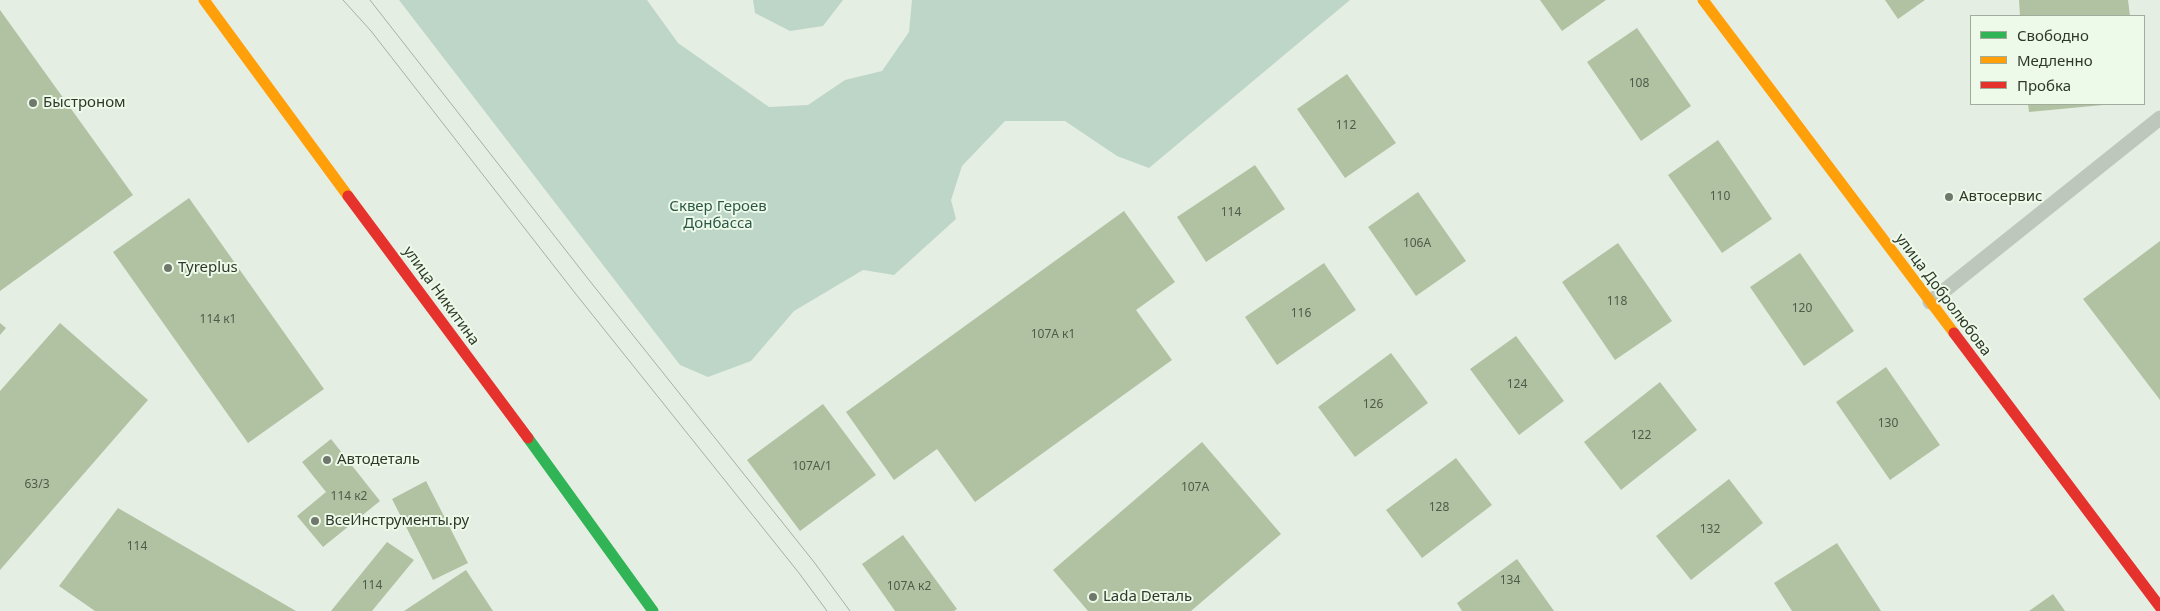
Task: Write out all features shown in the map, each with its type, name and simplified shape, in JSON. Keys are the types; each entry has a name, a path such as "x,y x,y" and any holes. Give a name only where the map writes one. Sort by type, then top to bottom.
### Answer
{"street":[{"name":"улица Никитина","path":"204,0 577,504 653,611"},
{"name":"улица Добролюбова","path":"1703,0 2160,608"}],"lane":[{"path":"1930,302 2160,118"}],"green space":[{"name":"Сквер Героев Донбасса","path":"399,0 647,0 678,43 769,107 808,105 845,80 882,71 909,32 912,0 1350,0 1149,168 1117,156 1065,121 1005,121 962,166 951,200 956,219 894,275 863,270 794,311 751,361 708,377 680,365"},
{"path":"753,0 843,0 823,26 790,31 755,13"}],"building":[{"path":"1540,0 1606,0 1562,31"},
{"path":"1885,0 1925,0 1898,19"},
{"path":"2019,0 2128,0 2130,15 2020,15"},
{"name":"Быстроном","path":"0,10 133,195 0,291"},
{"path":"1637,28 1691,106 1641,141 1587,62"},
{"path":"1347,74 1396,143 1345,178 1297,109"},
{"path":"2028,105 2103,105 2029,112"},
{"path":"1718,140 1772,219 1722,253 1668,175"},
{"path":"1255,165 1285,209 1206,262 1177,217"},
{"path":"1418,192 1466,261 1416,296 1368,227"},
{"path":"189,198 324,389 248,443 113,252"},
{"path":"1124,211 1175,282 1136,310 1172,360 975,502 937,449 894,480 846,412"},
{"path":"2160,241 2160,400 2083,299"},
{"path":"1618,243 1672,321 1615,360 1562,282"},
{"path":"1800,253 1854,331 1804,366 1750,287"},
{"path":"1324,263 1356,310 1277,365 1245,317"},
{"path":"0,323 6,328 0,335"},
{"path":"60,323 148,400 0,570 0,391"},
{"path":"1516,336 1564,401 1519,435 1470,369"},
{"path":"1391,353 1428,403 1355,457 1318,407"},
{"path":"1886,367 1940,445 1890,480 1836,402"},
{"path":"1660,382 1697,430 1621,490 1584,442"},
{"path":"823,404 876,475 800,531 747,460"},
{"path":"331,439 380,501 323,547 297,516 326,492 302,462"},
{"path":"1202,442 1281,534 1191,611 1088,611 1053,570"},
{"path":"1456,458 1492,505 1422,558 1386,510"},
{"path":"1729,479 1763,523 1691,580 1656,536"},
{"path":"426,481 468,563 433,580 392,499"},
{"path":"118,508 296,611 95,611 59,586"},
{"path":"903,535 957,609 954,611 895,611 862,564"},
{"path":"387,542 414,560 372,611 331,611"},
{"path":"1837,543 1881,611 1792,611 1774,583"},
{"path":"1517,559 1554,611 1462,611 1457,603"},
{"path":"466,570 493,611 404,611"},
{"path":"2053,594 2065,611 2029,611"}],"tram line":[{"path":"343,0 371,31 575,293 799,573 827,611"},
{"path":"370,0 589,280 814,562 850,611"}],"traffic: fast":[{"path":"528,438 653,611"}],"traffic: slow":[{"path":"204,0 348,196"},
{"path":"1703,0 1954,333"}],"traffic: jam":[{"path":"348,196 528,438"},
{"path":"1954,333 2160,607"}],"place":[{"name":"Быстроном","path":"33,103"},
{"name":"Автосервис","path":"1949,197"},
{"name":"Tyreplus","path":"168,268"},
{"name":"Автодеталь","path":"327,460"},
{"name":"ВсеИнструменты.ру","path":"315,521"},
{"name":"Lada Dеталь","path":"1093,597"}]}
